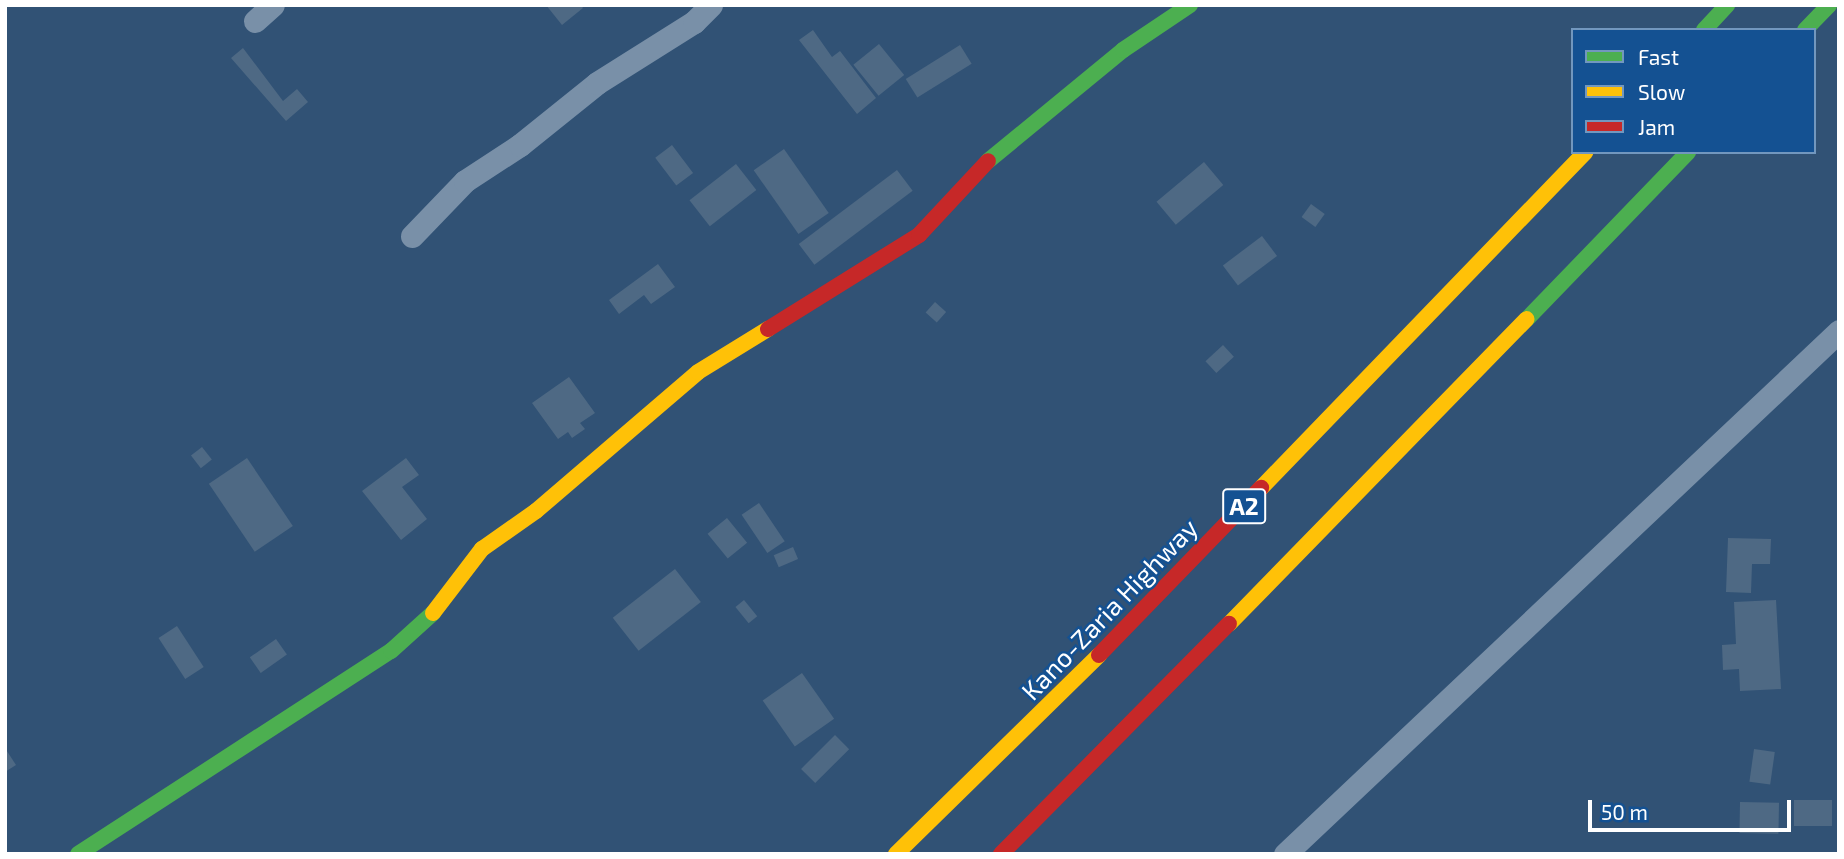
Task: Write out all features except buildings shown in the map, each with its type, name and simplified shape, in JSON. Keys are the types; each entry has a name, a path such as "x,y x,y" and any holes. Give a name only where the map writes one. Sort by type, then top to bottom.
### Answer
{"main road":[{"path":"79,854 391,652 428,620 482,549 536,511 698,372 919,235 988,161 1123,50 1190,5"},
{"path":"1706,28 1727,5"},
{"path":"1807,28 1829,5"},
{"name":"Kano-Zaria Highway","path":"897,854 1070,685 1583,154"},
{"path":"1001,854 1357,496 1686,154"}],"street":[{"path":"255,21 273,5"},
{"path":"412,236 465,181 520,145 597,83 694,22 711,5"},
{"path":"1285,854 1839,331"}],"traffic: fast":[{"path":"988,161 1123,50 1190,5"},
{"path":"1706,28 1727,5"},
{"path":"1807,28 1829,5"},
{"path":"1527,319 1686,154"},
{"path":"78,854 391,651 433,613"}],"traffic: slow":[{"path":"1261,488 1583,154"},
{"path":"1229,624 1527,319"},
{"path":"433,613 482,549 536,511 698,372 768,329"},
{"path":"896,854 1099,655"}],"traffic: jam":[{"path":"768,329 919,235 988,161"},
{"path":"1099,655 1261,488"},
{"path":"1001,854 1229,624"}]}
